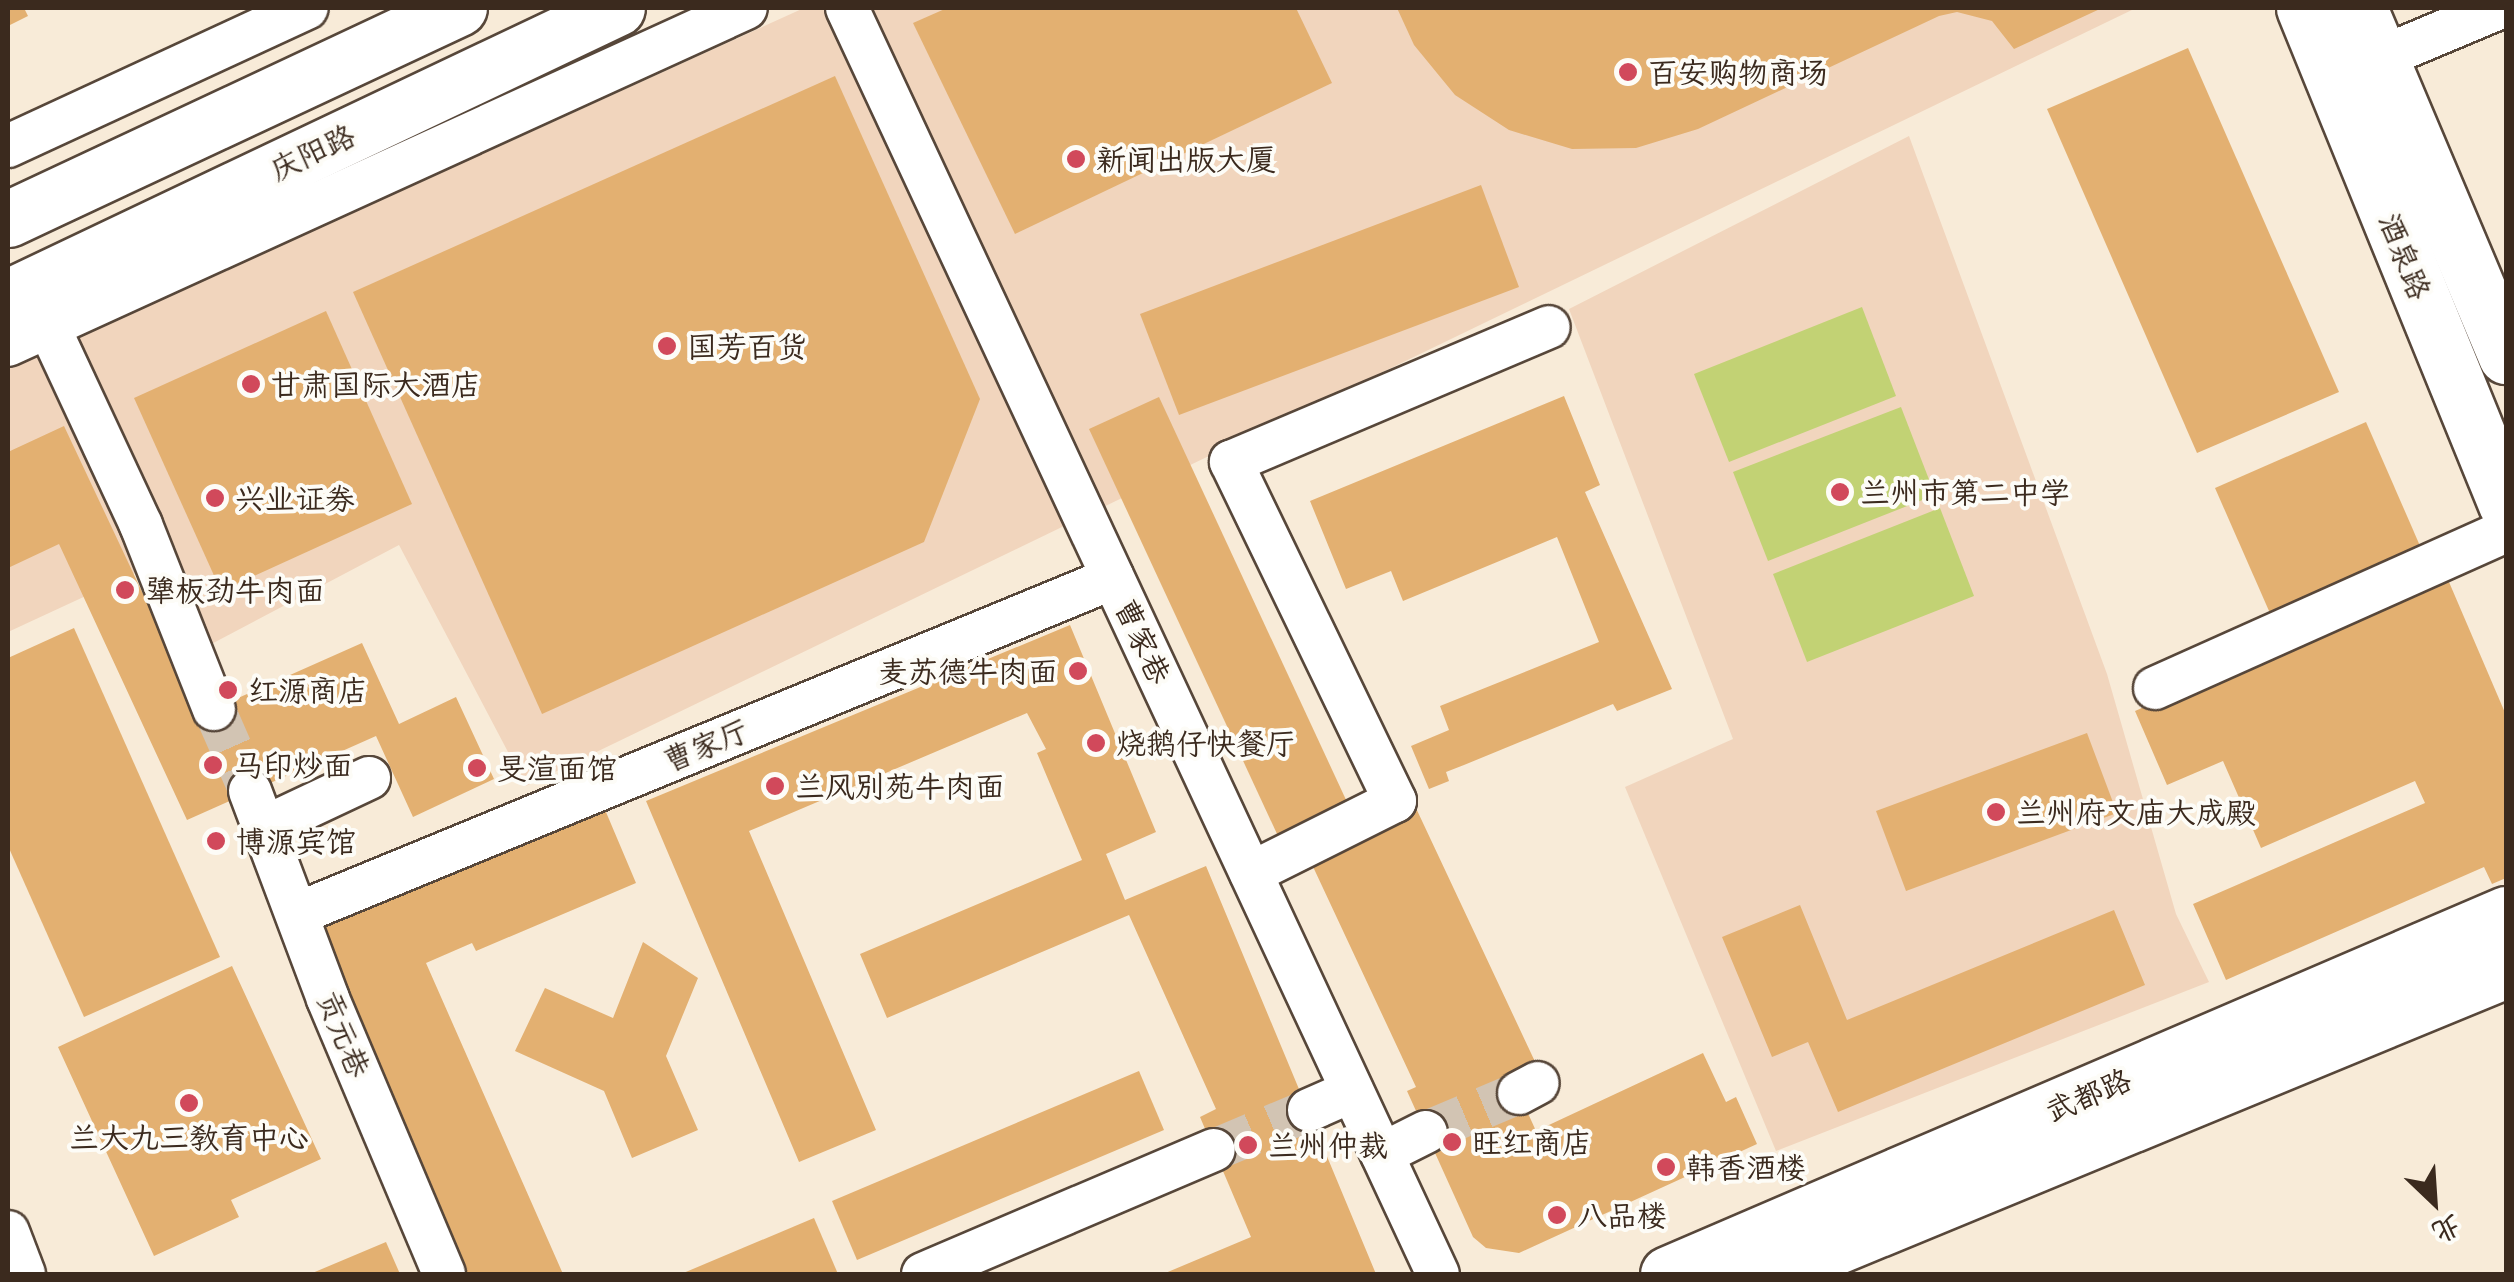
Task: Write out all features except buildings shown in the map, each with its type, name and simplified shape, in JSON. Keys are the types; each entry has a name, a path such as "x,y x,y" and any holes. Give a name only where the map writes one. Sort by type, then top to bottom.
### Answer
{"main road":[{"path":"8,219 459,8"},
{"name":"庆阳路","path":"28,303 617,8"},
{"name":"酒泉路","path":"2304,8 2506,504"},
{"name":"酒泉路","path":"2358,8 2506,356"},
{"name":"武都路","path":"1668,1274 2506,914"},
{"name":"武都路","path":"1769,1274 2506,970"}],"street":[{"path":"8,146 307,8"},
{"path":"8,345 28,303 746,8"},
{"name":"曹家巷","path":"847,8 1438,1274"},
{"path":"2380,58 2498,8"},
{"path":"28,303 141,524 214,710"},
{"path":"1251,873 1395,800 1231,462 1549,326"},
{"path":"2155,688 2506,531"},
{"name":"曹家厅","path":"299,912 1114,578"},
{"name":"贡元巷","path":"369,778 257,809 299,912 328,999 444,1274"},
{"path":"1309,1110 1352,1090"},
{"path":"1382,1154 1426,1132"},
{"path":"923,1274 1214,1150"},
{"path":"8,1232 24,1274"}],"shaded area":[{"path":"804,8 2136,8 526,786 399,545 183,659 144,569 8,632 8,369"},
{"name":"兰州市第二中学","path":"1909,136 2107,674 2176,914 2209,982 1776,1151 1625,787 1733,739 1569,309"}],"green space":[{"path":"1862,307 1896,396 1729,462 1694,374"},
{"path":"1901,407 1935,495 1768,561 1733,472"},
{"path":"1940,508 1974,596 1807,662 1773,574"}],"tunnel":[{"path":"214,709 250,791"},
{"path":"1426,1132 1519,1093"},
{"path":"1214,1150 1309,1110"}],"place":[{"name":"百安购物商场","path":"1628,72"},
{"name":"新闻出版大厦","path":"1076,159"},
{"name":"国芳百货","path":"667,346"},
{"name":"甘肃国际大酒店","path":"251,384"},
{"name":"兰州市第二中学","path":"1840,492"},
{"name":"兴业证券","path":"215,498"},
{"name":"犟板劲牛肉面","path":"125,590"},
{"name":"麦苏德牛肉面","path":"1078,671"},
{"name":"红源商店","path":"228,690"},
{"name":"烧鹅仔快餐厅","path":"1096,743"},
{"name":"马印炒面","path":"213,765"},
{"name":"旻渲面馆","path":"477,768"},
{"name":"兰风别苑牛肉面","path":"775,786"},
{"name":"兰州府文庙大成殿","path":"1996,812"},
{"name":"博源宾馆","path":"216,841"},
{"name":"兰大九三教育中心","path":"189,1103"},
{"name":"旺红商店","path":"1452,1142"},
{"name":"兰州仲裁","path":"1248,1145"},
{"name":"韩香酒楼","path":"1666,1167"},
{"name":"八品楼","path":"1557,1215"}]}
